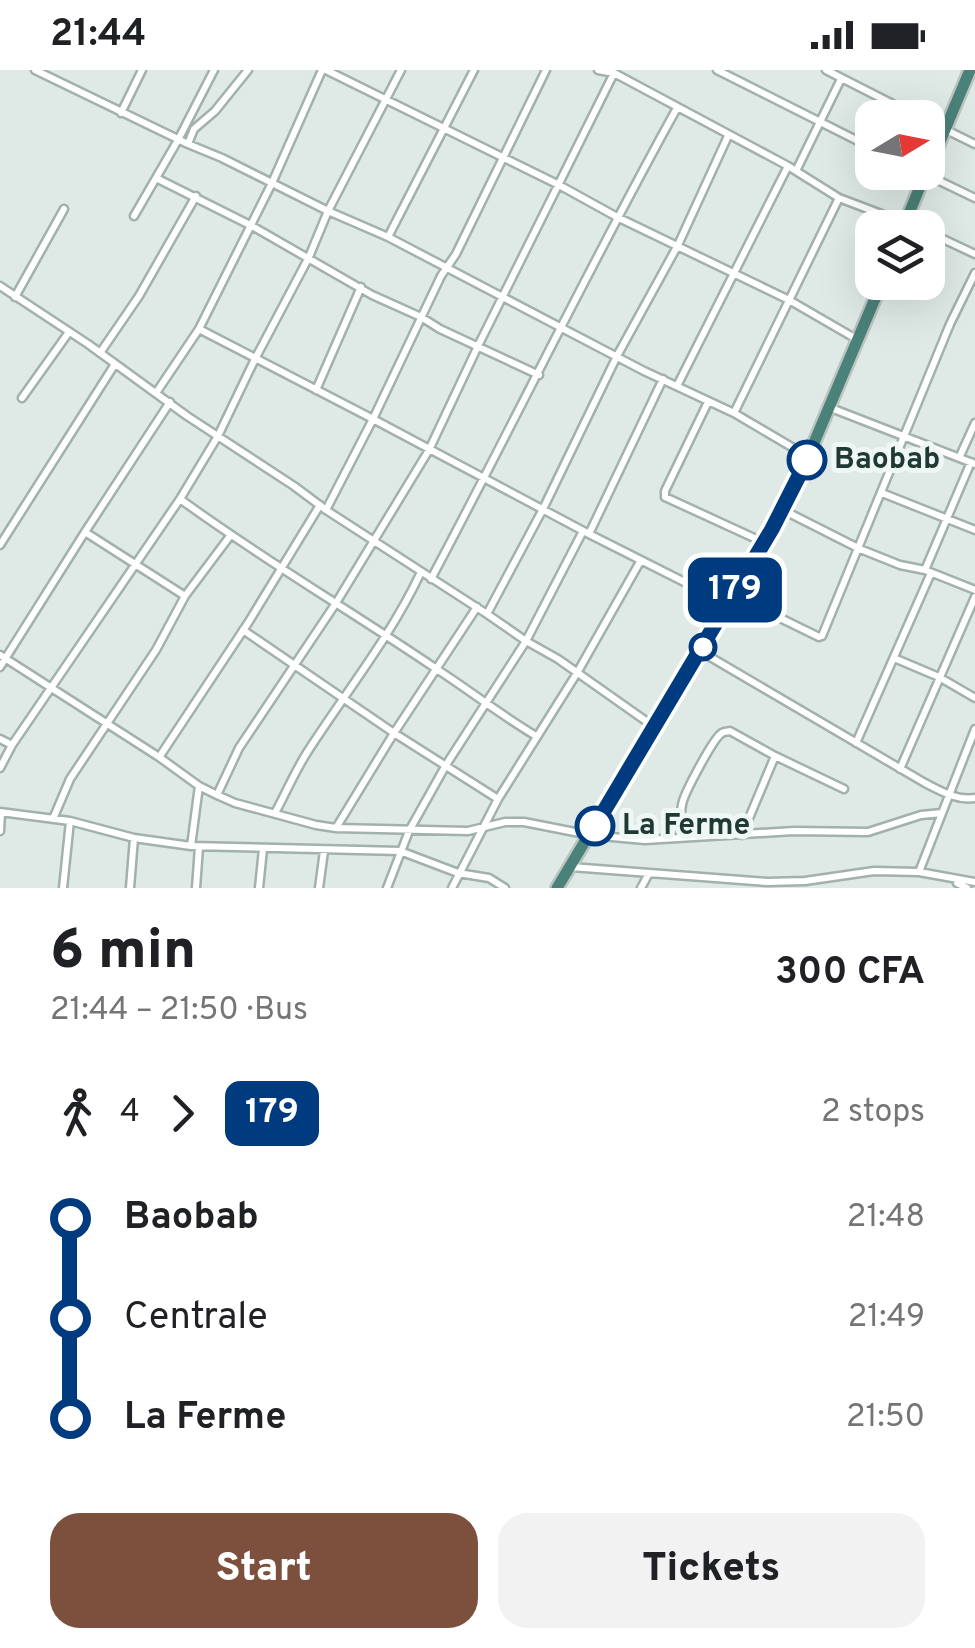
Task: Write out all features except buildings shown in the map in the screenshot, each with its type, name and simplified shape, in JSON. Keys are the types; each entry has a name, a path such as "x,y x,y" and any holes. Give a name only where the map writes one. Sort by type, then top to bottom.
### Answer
{"highway":[{"path":"945,128 970,70"},
{"path":"557,888 782,509 875,300"}],"street":[{"path":"35,70 388,237 734,414 808,457"},
{"path":"122,113 142,70"},
{"path":"134,216 214,70"},
{"path":"188,144 194,129 215,112 248,70"},
{"path":"156,393 199,329 324,70 789,300 859,340"},
{"path":"0,768 218,436 401,70"},
{"path":"388,237 474,70"},
{"path":"159,757 323,507 373,419 546,70"},
{"path":"598,70 614,73 792,168 839,198 869,210"},
{"path":"718,70 855,140"},
{"path":"826,70 884,100"},
{"path":"217,795 239,748 336,603 429,450 614,73"},
{"path":"676,386 733,273 841,79"},
{"path":"432,579 616,217 677,108"},
{"path":"945,130 975,144"},
{"path":"487,614 617,356 678,245 728,136"},
{"path":"156,178 196,196 440,330 538,375"},
{"path":"945,182 975,198"},
{"path":"100,353 139,296 196,196"},
{"path":"734,414 839,198"},
{"path":"15,296 64,209"},
{"path":"945,240 975,254"},
{"path":"199,329 586,533 822,637 975,272"},
{"path":"0,286 653,726"},
{"path":"316,390 361,288"},
{"path":"22,398 69,332"},
{"path":"0,545 115,364"},
{"path":"387,888 409,830 526,641 586,533 663,379"},
{"path":"0,668 3,657 170,402"},
{"path":"708,402 664,497 764,542"},
{"path":"829,407 973,463 856,743"},
{"path":"960,456 975,424"},
{"path":"882,493 975,530"},
{"path":"180,499 230,536 536,736"},
{"path":"782,509 860,549 928,571 975,594 900,769"},
{"path":"85,532 185,596"},
{"path":"53,818 70,779 156,650 185,596 230,536"},
{"path":"452,888 498,799 578,673 641,560"},
{"path":"275,814 306,755 385,636 421,572"},
{"path":"336,828 477,607"},
{"path":"243,630 498,799"},
{"path":"700,651 900,769 949,795 965,800 975,798"},
{"path":"3,657 199,786 235,803 336,828 468,831 505,822 524,822 646,840 868,832 942,813"},
{"path":"894,658 975,698"},
{"path":"918,872 975,729"},
{"path":"680,837 682,805 702,762 720,734 730,731 844,789"},
{"path":"0,739 12,745"},
{"path":"742,835 775,756"},
{"path":"196,888 199,786"},
{"path":"0,830 1,813 53,818 134,838 195,847 400,852 458,873 489,878 506,888"},
{"path":"63,888 70,821"},
{"path":"130,888 134,838"},
{"path":"259,888 263,849"},
{"path":"319,888 324,851"},
{"path":"570,867 721,884 790,885 874,871 918,872 967,888"},
{"path":"641,888 648,874"},
{"path":"956,883 975,882"}],"bus line":[{"name":"179","path":"595,826 772,529 807,460"}],"place":[{"name":"Baobab","path":"807,460"},
{"name":"La Ferme","path":"595,826"}]}
